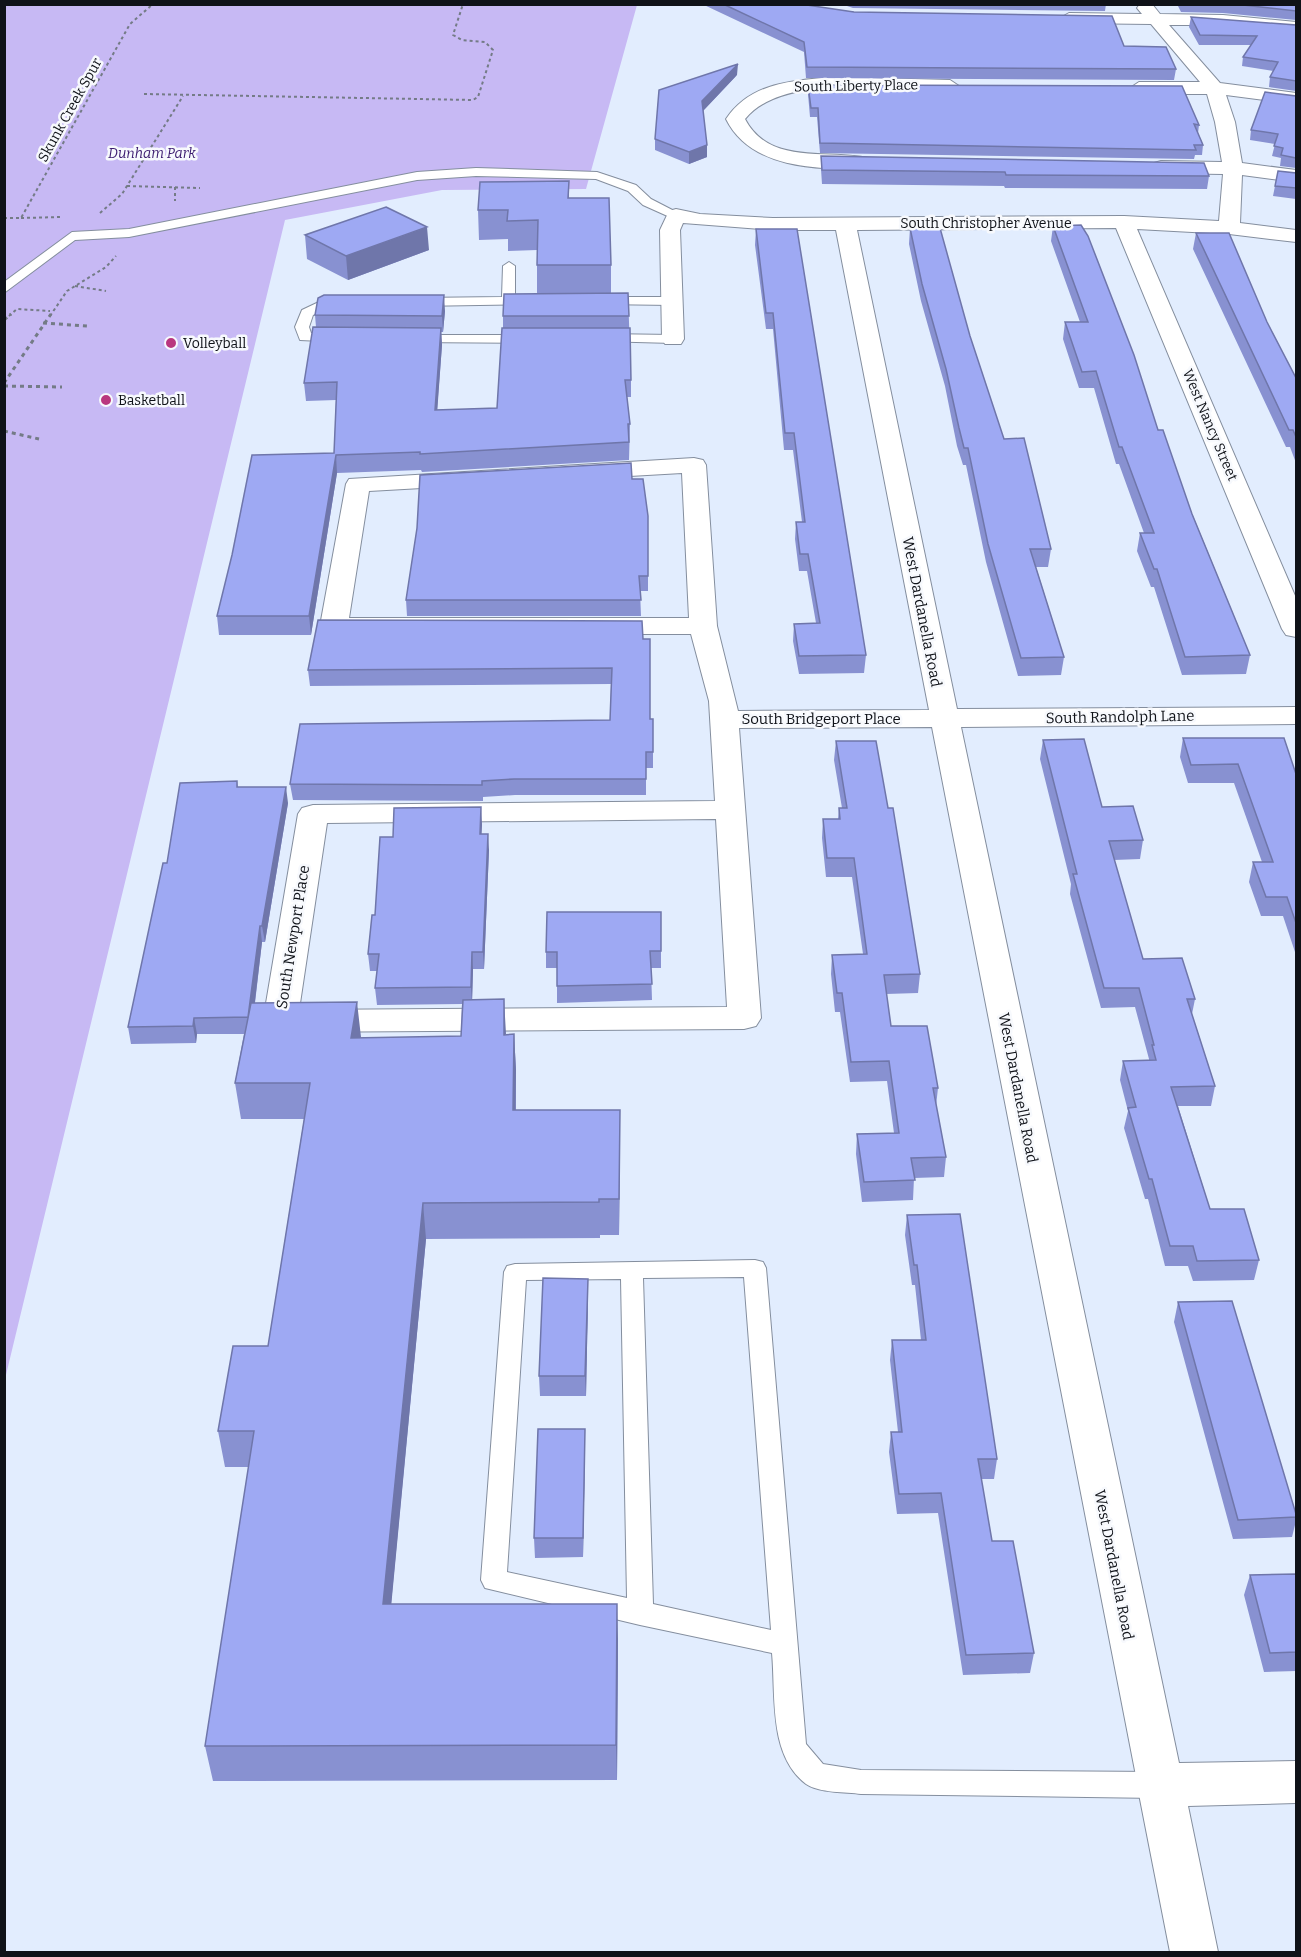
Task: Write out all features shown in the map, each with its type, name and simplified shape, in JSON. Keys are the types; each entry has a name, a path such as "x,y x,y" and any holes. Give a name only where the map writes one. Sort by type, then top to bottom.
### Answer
{"street":[{"path":"1050,18 1149,12 1296,27"},
{"path":"1149,12 1214,88 1225,122 1233,168 1228,228"},
{"name":"South Liberty Place","path":"884,163 807,160 775,153 743,136 735,119 738,110 747,102 789,87 832,84 974,86"},
{"path":"1124,88 1214,88 1296,98"},
{"path":"1140,167 1233,168 1296,176"},
{"path":"673,339 670,230 676,216"},
{"name":"South Christopher Avenue","path":"676,216 728,222 845,224 1124,222 1228,228 1296,236"},
{"name":"West Nancy Street","path":"1124,222 1296,629"},
{"name":"West Dardanella Road","path":"845,224 1158,1785 1194,1953"},
{"name":"South Bridgeport Place","path":"703,626 334,626 358,484 693,465 703,626 717,675 724,720 943,718"},
{"name":"South Randolph Lane","path":"943,718 1296,715"},
{"name":"South Newport Place","path":"724,720 744,1018 280,1021 313,814 730,810"},
{"path":"1158,1785 1296,1782"}],"lane":[{"path":"4,289 72,236 129,233 417,176 476,172 597,177 632,188 647,202 676,216"},
{"path":"508,302 509,266"},
{"path":"403,302 539,301"},
{"path":"594,301 672,301"},
{"path":"356,339 305,337 302,327 307,313 326,304 358,303"},
{"path":"403,339 546,339"},
{"path":"594,339 673,339"},
{"path":"785,1644 640,1614 494,1580 515,1272 755,1268 785,1644 793,1748 816,1775 861,1782 1158,1785"},
{"path":"632,1271 640,1614"}],"path":[{"name":"Skunk Creek Spur","path":"4,218 21,218 130,24 153,4"},
{"path":"144,94 472,100 478,97 493,50 485,42 462,40 453,35 463,4"},
{"path":"99,216 102,209 122,194 184,95"},
{"path":"127,186 200,188"},
{"path":"4,385 51,311 74,286 113,261 119,250"},
{"path":"74,286 106,291"},
{"path":"4,320 17,309 51,311"},
{"path":"43,323 87,326"},
{"path":"4,385 62,387"},
{"path":"4,431 39,439"}],"green space":[{"name":"Dunham Park","path":"5,5 637,5 586,189 442,190 285,220 5,1379"}],"building":[{"path":"723,4 800,4 854,12 1112,16 1124,46 1166,47 1176,69 807,67 804,42"},
{"path":"1234,4 1296,4 1296,11"},
{"path":"1191,17 1296,25 1296,81 1270,77 1278,62 1243,57 1257,36 1200,35"},
{"path":"738,64 702,101 707,145 689,152 655,139 659,90"},
{"path":"808,85 1182,86 1199,125 1194,124 1203,145 1194,145 1196,150 820,143 818,108 811,108"},
{"path":"1265,92 1296,96 1296,158 1281,155 1283,148 1274,146 1278,134 1251,130"},
{"path":"821,156 1204,163 1209,176 1006,175 1005,172 822,170"},
{"path":"1278,171 1296,173 1296,188 1275,186"},
{"path":"569,181 568,198 609,198 611,265 537,265 538,220 507,221 508,210 478,210 480,182"},
{"path":"386,207 427,227 346,256 305,235"},
{"path":"1081,225 1088,236 1134,355 1158,430 1163,430 1192,514 1250,655 1185,657 1157,569 1154,569 1140,533 1154,533 1122,447 1119,447 1096,371 1082,372 1065,322 1088,322 1053,226"},
{"path":"910,228 940,228 970,336 1004,439 1024,438 1051,549 1030,549 1064,657 1021,658 988,544 968,448 964,448"},
{"path":"756,229 797,229 866,655 799,656 794,624 820,623 808,554 800,554 796,522 805,522 794,433 785,433 773,313 766,313"},
{"path":"1196,233 1229,233 1267,322 1296,378 1296,437 1293,430 1289,430"},
{"path":"628,293 629,316 503,316 504,294"},
{"path":"324,295 444,295 442,316 315,315 318,298"},
{"path":"313,327 441,328 435,410 497,408 502,328 630,328 631,380 625,380 630,424 628,424 629,442 420,454 420,452 336,455 309,616 217,616 252,455 334,453 337,382 304,383"},
{"path":"631,463 632,479 643,479 648,516 648,576 639,576 641,600 406,600 417,528 420,475"},
{"path":"318,620 642,621 643,639 650,639 650,719 653,719 653,752 646,752 646,779 514,779 482,781 482,785 290,784 300,724 610,720 612,668 308,670"},
{"path":"1183,738 1284,738 1296,774 1296,923 1287,897 1266,897 1253,862 1273,862 1238,764 1191,765"},
{"path":"1084,739 1102,807 1133,806 1143,840 1109,841 1143,959 1182,958 1195,999 1187,999 1215,1086 1171,1087 1210,1209 1244,1209 1259,1260 1197,1261 1193,1246 1170,1246 1152,1179 1149,1179 1128,1108 1136,1107 1123,1061 1156,1060 1152,1045 1154,1045 1139,988 1104,988 1073,874 1077,874 1043,740"},
{"path":"836,741 876,741 888,808 893,808 920,974 884,975 891,1026 927,1026 938,1088 933,1088 946,1157 911,1158 915,1180 864,1182 857,1134 899,1133 889,1061 851,1062 842,993 837,993 832,955 867,954 854,858 827,858 823,819 840,819 839,808 847,808"},
{"path":"237,781 237,787 286,787 262,926 260,926 248,1017 194,1018 193,1026 128,1027 163,863 167,863 180,783"},
{"path":"481,807 480,834 488,834 483,952 472,952 471,987 375,988 379,954 368,954 372,915 375,915 380,837 393,837 394,808"},
{"path":"547,912 661,912 661,951 650,951 652,984 557,986 557,952 546,952"},
{"path":"504,999 504,1035 514,1034 513,1110 620,1110 619,1199 599,1199 599,1202 423,1203 383,1604 617,1604 616,1745 205,1746 254,1431 218,1431 233,1346 268,1346 310,1083 235,1083 251,1003 357,1002 351,1038 461,1036 463,1000"},
{"path":"960,1214 997,1459 978,1459 992,1541 1013,1541 1034,1653 966,1655 941,1493 899,1494 891,1432 902,1432 892,1340 926,1340 917,1265 914,1265 907,1215"},
{"path":"543,1278 588,1279 585,1376 539,1376"},
{"path":"1232,1301 1296,1517 1238,1520 1178,1302"},
{"path":"538,1429 585,1429 583,1538 534,1538"},
{"path":"1296,1574 1296,1652 1270,1653 1250,1575"}],"place":[{"name":"Volleyball","path":"171,343"},
{"name":"Basketball","path":"106,400"}]}
